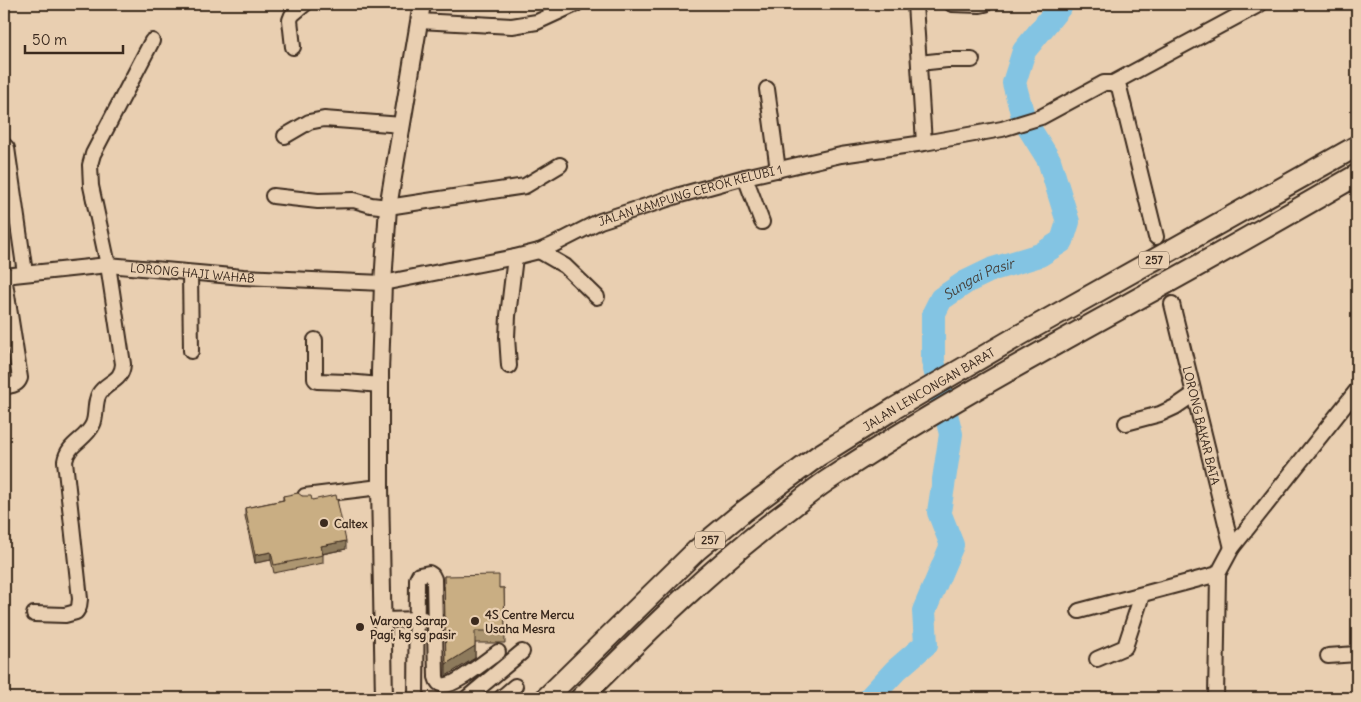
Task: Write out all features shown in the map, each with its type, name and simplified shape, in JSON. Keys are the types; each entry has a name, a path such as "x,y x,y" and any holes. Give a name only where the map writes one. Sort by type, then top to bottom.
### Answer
{"highway":[{"name":"JALAN LENCONGAN BARAT","path":"546,698 698,550 737,517 818,456 895,408 1131,272 1357,146"},
{"name":"JALAN LENCONGAN BARAT","path":"581,698 658,621 751,538 824,483 964,396 1357,175"}],"main road":[{"path":"384,698 380,487 383,283 388,207 422,4"}],"street":[{"path":"293,47 290,20 292,15 305,4"},
{"path":"419,21 512,26 537,22 561,8 576,4"},
{"path":"915,4 924,143"},
{"path":"952,4 986,4"},
{"path":"1156,237 1119,87 1113,83 1260,4"},
{"path":"34,614 65,615 76,612 79,607 80,598 65,462 66,455 92,426 99,394 120,376 123,371 108,265 91,186 90,165 93,154 152,41"},
{"path":"920,63 972,60"},
{"name":"JALAN KAMPUNG CEROK KELUBI 1","path":"383,283 539,251 600,222 680,195 744,177 841,155 1002,129 1041,117 1104,83 1113,83"},
{"path":"767,89 778,170"},
{"path":"285,136 309,122 324,119 402,125"},
{"path":"4,145 7,148 25,273"},
{"path":"273,196 318,201 354,200 388,207 525,186 560,165"},
{"path":"744,177 762,222"},
{"path":"539,251 565,266 597,297"},
{"path":"509,366 507,337 515,257"},
{"name":"LORONG HAJI WAHAB","path":"4,276 108,265 243,277 383,283"},
{"path":"190,273 191,351"},
{"path":"4,276 20,378 15,384 4,387"},
{"name":"LORONG BAKAR BATA","path":"1172,304 1232,548"},
{"path":"315,340 315,379 317,381 380,385"},
{"path":"1216,698 1218,574 1232,548 1357,390"},
{"path":"1126,423 1160,414 1194,394"},
{"path":"306,496 380,487"},
{"path":"416,698 418,575 429,573 434,579 436,677 440,684 446,685 458,680 498,652"},
{"path":"1079,611 1218,574"},
{"path":"1097,658 1125,647 1142,594"},
{"path":"382,620 434,619"},
{"path":"467,698 522,652"},
{"path":"1328,656 1357,654"},
{"path":"501,698 515,686"}],"building":[{"path":"298,493 302,496 311,496 312,500 336,495 346,541 321,546 323,555 274,565 271,552 255,555 245,508 284,500 283,496"},
{"name":"4S Centre Mercu Usaha Mesra","path":"499,575 499,588 504,588 505,631 475,631 475,646 446,664 444,576"}],"waterway":[{"name":"Sungai Pasir","path":"870,698 896,670 926,644 924,611 952,545 939,512 951,434 933,361 933,315 941,299 966,282 993,269 1040,255 1062,241 1068,222 1049,160 1024,120 1014,83 1024,51 1062,4"}],"tunnel":[{"path":"1156,237 1172,304"}],"place":[{"name":"Caltex","path":"324,523"},
{"name":"4S Centre Mercu Usaha Mesra","path":"475,621"},
{"name":"Warong Sarap Pagi, kg sg pasir","path":"360,627"}]}
